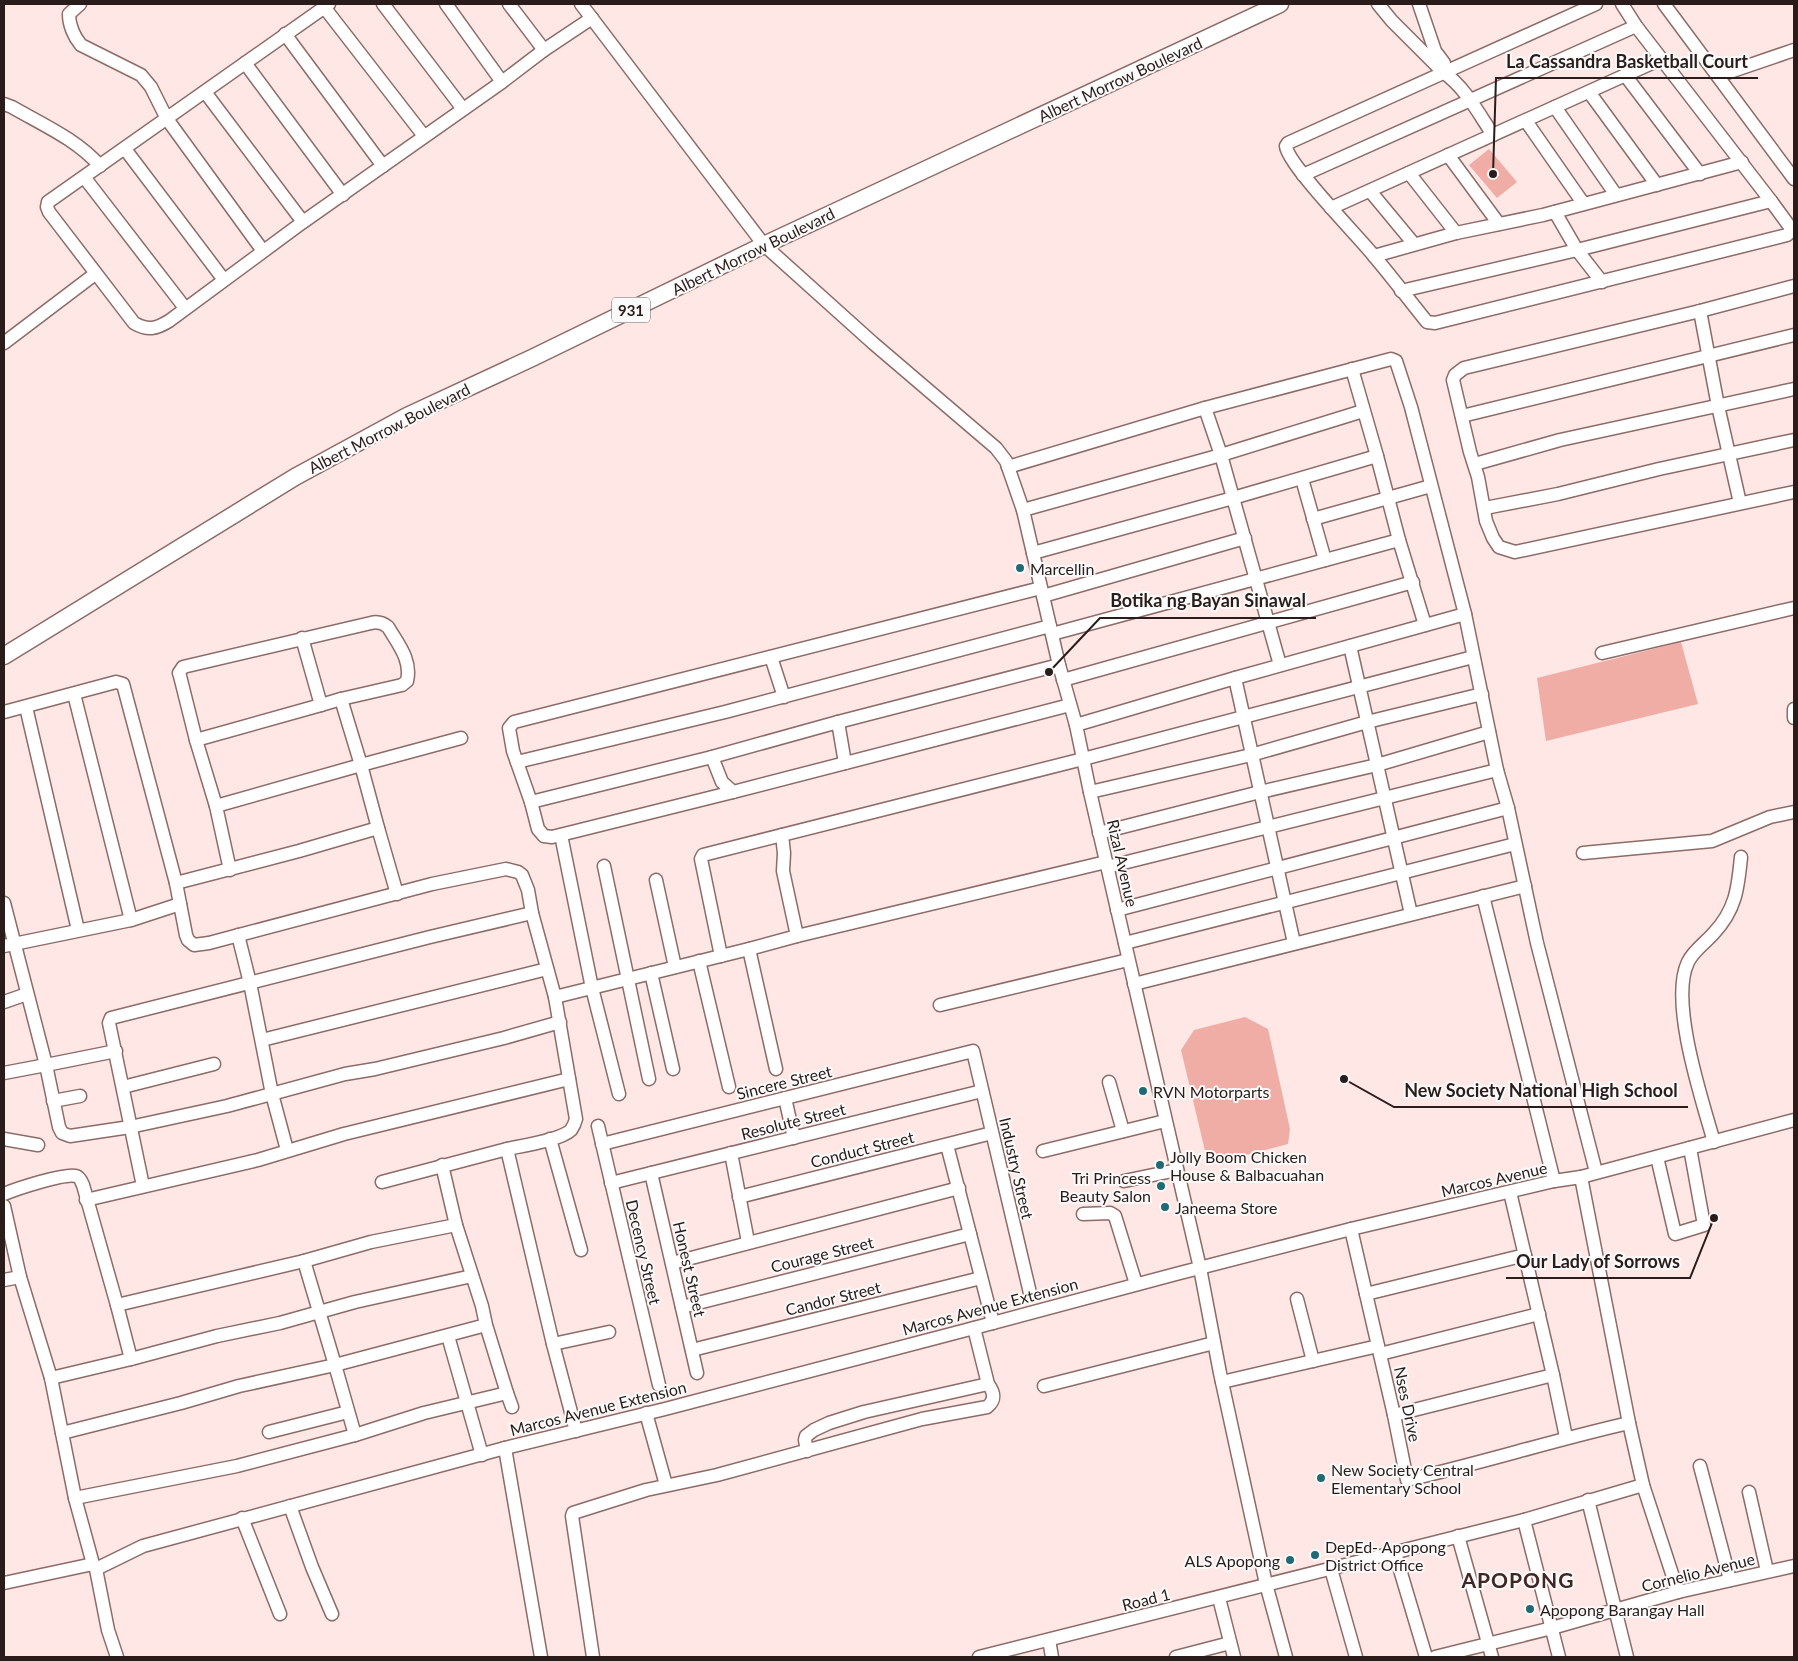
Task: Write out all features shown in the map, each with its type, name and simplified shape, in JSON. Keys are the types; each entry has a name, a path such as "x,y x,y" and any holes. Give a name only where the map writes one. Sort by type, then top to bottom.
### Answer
{"main road":[{"name":"Albert Morrow Boulevard","path":"4,656 295,477 407,416 532,358 764,245 1280,4"}],"street":[{"path":"80,4 69,14 78,41 82,45 141,75 151,88 167,119 263,251"},
{"path":"383,4 463,109"},
{"path":"446,4 489,61 502,82"},
{"path":"509,4 544,50"},
{"name":"Rizal Avenue","path":"581,4 764,245 880,349 996,448 1008,467 1023,510 1059,665 1076,725 1106,864 1200,1268 1222,1382 1266,1584 1286,1657"},
{"path":"1378,4 1392,21 1448,73 1470,100 1493,135"},
{"path":"1419,4 1435,51 1448,73"},
{"path":"1596,4 1448,73 1288,142 1286,146 1287,154 1331,208 1374,256 1427,322 1435,323 1602,282 1787,235 1790,232 1790,227 1771,201 1636,26 1622,4"},
{"path":"1664,4 1794,179"},
{"path":"424,136 326,5 125,149 50,200 47,207 95,274 134,323 150,329 158,327 169,321 184,308 303,222 502,82 544,50 592,18"},
{"path":"1409,36 1426,26"},
{"path":"1304,175 1636,26"},
{"path":"285,34 382,166"},
{"path":"1718,76 1794,50"},
{"path":"1331,208 1661,59"},
{"path":"245,63 343,195"},
{"path":"1625,75 1700,174"},
{"path":"205,92 303,222"},
{"path":"1589,92 1657,185"},
{"path":"4,104 72,140 100,166"},
{"path":"1555,107 1616,195"},
{"path":"1526,121 1583,203"},
{"path":"125,149 224,280"},
{"path":"1448,155 1499,224"},
{"path":"1374,256 1456,233 1555,212 1742,162"},
{"path":"1409,173 1456,233"},
{"path":"84,177 184,308"},
{"path":"1370,191 1414,244"},
{"path":"1402,291 1577,250 1771,201"},
{"path":"1555,212 1577,250 1602,282"},
{"path":"4,343 95,274"},
{"path":"1794,286 1700,311 1464,368 1453,380 1475,464 1486,521 1499,547 1515,552 1794,492"},
{"path":"1700,311 1718,406 1740,503"},
{"path":"1462,416 1794,335"},
{"path":"1008,467 1205,408 1391,359 1396,361 1411,407 1465,614 1497,770 1508,808 1548,985 1596,1172"},
{"path":"1352,369 1399,540 1425,625"},
{"path":"1475,464 1560,440 1794,389"},
{"path":"1205,408 1221,455 1280,665"},
{"path":"1023,510 1221,455 1363,411"},
{"path":"1485,508 1558,494 1660,469 1794,440"},
{"path":"1033,553 1302,479 1377,456"},
{"path":"1302,479 1325,560"},
{"path":"1314,519 1431,486"},
{"path":"1070,705 734,792 549,837 541,834 538,830 531,802 516,762 509,731 510,725 514,722 771,657 1042,592 1245,538"},
{"path":"516,762 1051,630 1399,540"},
{"path":"1063,680 1413,582"},
{"path":"1602,653 1794,608"},
{"path":"1076,725 1234,678 1465,614"},
{"path":"196,740 341,699 402,685 407,681 407,660 388,627 380,622 374,622 183,667 179,673 196,740 216,806 230,870"},
{"path":"302,638 321,705"},
{"path":"1350,646 1411,914"},
{"path":"771,657 784,697"},
{"path":"721,956 701,857 706,854 1083,759 1473,657"},
{"path":"531,802 712,757 838,722 1059,665"},
{"path":"1234,678 1294,943"},
{"path":"4,712 116,682 123,684 176,884 186,935 188,940 194,945 209,943 493,871 513,870 522,875 543,947 560,1022 576,1120 572,1129 550,1139 382,1182"},
{"path":"74,694 131,920"},
{"path":"1090,792 1251,755 1367,722 1482,694"},
{"path":"341,699 397,894"},
{"path":"26,707 78,930"},
{"path":"1794,709 1794,718"},
{"path":"838,722 845,763"},
{"path":"1099,833 1260,792 1377,765 1489,732"},
{"path":"216,806 461,738"},
{"path":"712,757 722,782 734,792"},
{"path":"555,997 797,936 1267,827 1497,770"},
{"path":"1117,910 1508,808"},
{"path":"1583,853 1712,841 1770,818 1794,812"},
{"path":"176,884 378,828"},
{"path":"561,835 592,988 619,1094"},
{"path":"782,835 783,871 797,936"},
{"path":"1125,943 1515,844"},
{"path":"1714,1142 1689,1049 1682,992 1684,972 1689,960 1725,921 1732,907 1738,889 1741,857"},
{"path":"604,866 649,1079"},
{"path":"656,880 675,967"},
{"path":"1134,984 1525,886"},
{"path":"1484,896 1554,1182"},
{"path":"4,903 10,945 27,994 46,1065 59,1127 65,1135 70,1136 130,1127 227,1106 345,1074 375,1069 504,1038 560,1022"},
{"path":"10,945 131,920 180,904"},
{"path":"143,1186 109,1023 111,1018 532,913"},
{"path":"238,935 250,983 272,1094 288,1150"},
{"path":"749,949 776,1069"},
{"path":"940,1005 1128,960"},
{"path":"699,961 729,1087"},
{"path":"262,1040 547,969"},
{"path":"651,973 673,1069"},
{"path":"4,1002 27,994"},
{"path":"4,1073 116,1051"},
{"name":"Industry Street","path":"973,1051 1030,1293"},
{"name":"Sincere Street","path":"602,1144 973,1051"},
{"path":"123,1087 214,1064"},
{"path":"86,1200 258,1160 353,1132 569,1079"},
{"path":"1109,1082 1122,1131"},
{"name":"Resolute Street","path":"611,1183 982,1091"},
{"path":"53,1100 80,1096"},
{"path":"785,1098 794,1138"},
{"name":"Marcos Avenue","path":"1200,1268 1351,1229 1580,1177 1794,1120"},
{"path":"1043,1151 1165,1121"},
{"name":"Decency Street","path":"598,1126 659,1385"},
{"name":"Conduct Street","path":"739,1197 992,1133"},
{"path":"4,1139 38,1145"},
{"path":"550,1139 581,1250"},
{"path":"947,1145 993,1323"},
{"path":"1656,1157 1676,1234 1704,1225 1690,1148"},
{"path":"507,1149 576,1431"},
{"path":"731,1153 748,1242"},
{"path":"442,1166 456,1225 512,1407"},
{"path":"1124,1181 1177,1170"},
{"name":"Honest Street","path":"651,1173 697,1373"},
{"path":"4,1194 19,1188 73,1176 79,1178 131,1359"},
{"path":"1580,1177 1643,1485 1678,1592"},
{"path":"672,1263 958,1188"},
{"path":"1510,1192 1566,1438"},
{"path":"4,1206 6,1223 20,1277 51,1378 75,1498 95,1566 108,1630 117,1657"},
{"path":"1083,1214 1110,1213 1115,1216 1136,1284"},
{"path":"117,1305 304,1261 370,1242 456,1225"},
{"name":"Nses Drive","path":"1351,1229 1407,1480 1629,1423"},
{"name":"Courage Street","path":"682,1306 970,1234"},
{"path":"1366,1294 1525,1255"},
{"path":"304,1261 355,1435"},
{"name":"Marcos Avenue Extension","path":"4,1583 95,1566 143,1546 242,1518 1200,1268"},
{"path":"51,1378 218,1336 280,1323 355,1302 472,1276"},
{"path":"4,1280 20,1277"},
{"name":"Candor Street","path":"692,1350 982,1278"},
{"path":"1297,1299 1313,1361"},
{"path":"1222,1382 1313,1361 1379,1350 1539,1314"},
{"path":"62,1433 181,1403 239,1386 335,1365 486,1326"},
{"path":"593,1657 572,1516 574,1513 666,1485 691,1481 922,1419 987,1407 993,1400 992,1390 988,1384 974,1328"},
{"path":"554,1344 608,1332"},
{"path":"448,1336 482,1455"},
{"path":"1044,1386 1214,1343"},
{"path":"1394,1415 1553,1375"},
{"path":"807,1451 804,1440 806,1436 814,1430 829,1424 864,1412 988,1384"},
{"path":"75,1498 237,1466 355,1435 424,1413 507,1393"},
{"path":"269,1432 348,1412"},
{"path":"646,1413 666,1485"},
{"path":"506,1448 541,1657"},
{"path":"1700,1466 1730,1580"},
{"name":"Road 1","path":"979,1657 1219,1598 1266,1584 1395,1554 1524,1520 1643,1485"},
{"path":"1749,1492 1767,1571"},
{"path":"1588,1500 1627,1657"},
{"path":"290,1506 312,1567 332,1614"},
{"path":"242,1518 280,1614"},
{"path":"1524,1520 1559,1657"},
{"path":"1458,1536 1492,1657"},
{"path":"1395,1554 1426,1657"},
{"name":"Cornelio Avenue","path":"1435,1657 1552,1628 1678,1592 1794,1566"},
{"path":"1331,1570 1356,1657"},
{"path":"1219,1598 1234,1657"},
{"path":"1049,1640 1052,1657"},
{"path":"1176,1657 1230,1643"}],"shaded area":[{"path":"1489,149 1517,182 1497,198 1469,165"},
{"path":"1681,642 1698,704 1546,741 1537,678"},
{"path":"1245,1017 1268,1029 1290,1129 1288,1144 1223,1161 1206,1155 1181,1050 1194,1030"}],"place":[{"name":"La Cassandra Basketball Court","path":"1493,174"},
{"name":"Marcellin","path":"1020,568"},
{"name":"Botika ng Bayan Sinawal","path":"1049,672"},
{"name":"New Society National High School","path":"1344,1079"},
{"name":"RVN Motorparts","path":"1143,1091"},
{"name":"Jolly Boom Chicken House & Balbacuahan","path":"1160,1165"},
{"name":"Tri Princess Beauty Salon","path":"1161,1186"},
{"name":"Janeema Store","path":"1165,1207"},
{"name":"Our Lady of Sorrows","path":"1714,1218"},
{"name":"New Society Central Elementary School","path":"1321,1478"},
{"name":"DepEd- Apopong District Office","path":"1315,1555"},
{"name":"ALS Apopong","path":"1290,1560"},
{"name":"Apopong Barangay Hall","path":"1530,1609"}],"district":[{"name":"APOPONG","path":"1518,1579"}]}
